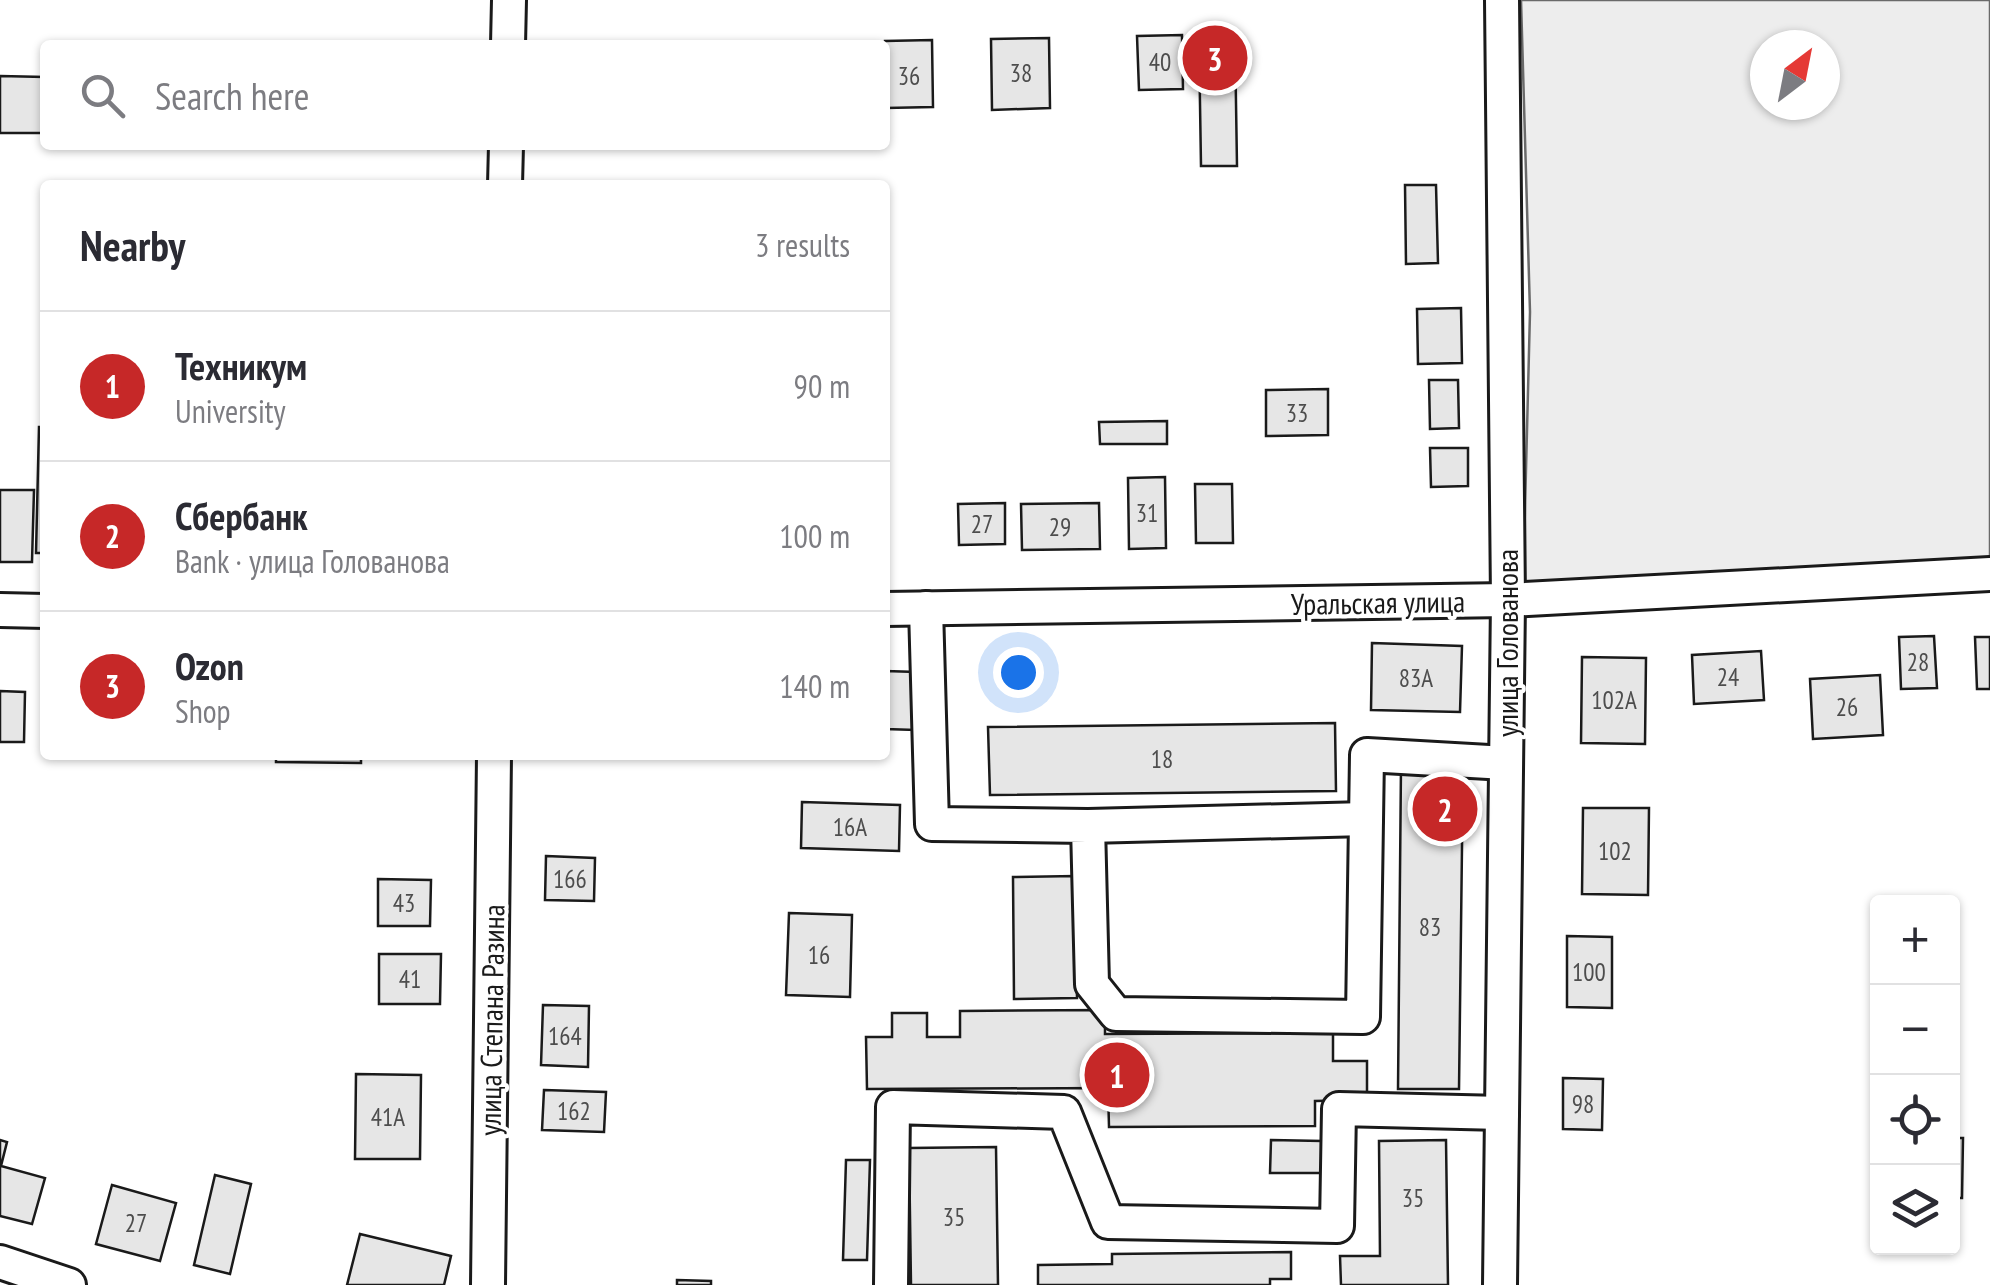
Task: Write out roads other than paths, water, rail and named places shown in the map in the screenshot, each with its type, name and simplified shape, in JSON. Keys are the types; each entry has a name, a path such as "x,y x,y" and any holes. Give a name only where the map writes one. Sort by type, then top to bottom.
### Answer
{"street":[{"path":"508,40 509,0"},
{"name":"улица Голованова","path":"1500,1285 1508,600 1502,0"},
{"path":"505,180 506,150"},
{"name":"Уральская улица","path":"890,609 1508,600 1990,574"},
{"path":"926,608 932,824 1088,826 1366,819"},
{"path":"0,610 40,611"},
{"path":"1088,826 1092,984 1116,1014 1362,1017 1366,755 1506,763"},
{"name":"улица Степана Разина","path":"488,1285 494,760"},
{"path":"891,1285 893,1107 1064,1112 1108,1222 1337,1226 1339,1109 1502,1113"},
{"path":"0,1262 69,1285"}],"place":[{"name":"Ozon","path":"1215,58"},
{"name":"Сбербанк","path":"1445,809"},
{"name":"Техникум","path":"1117,1075"}]}
